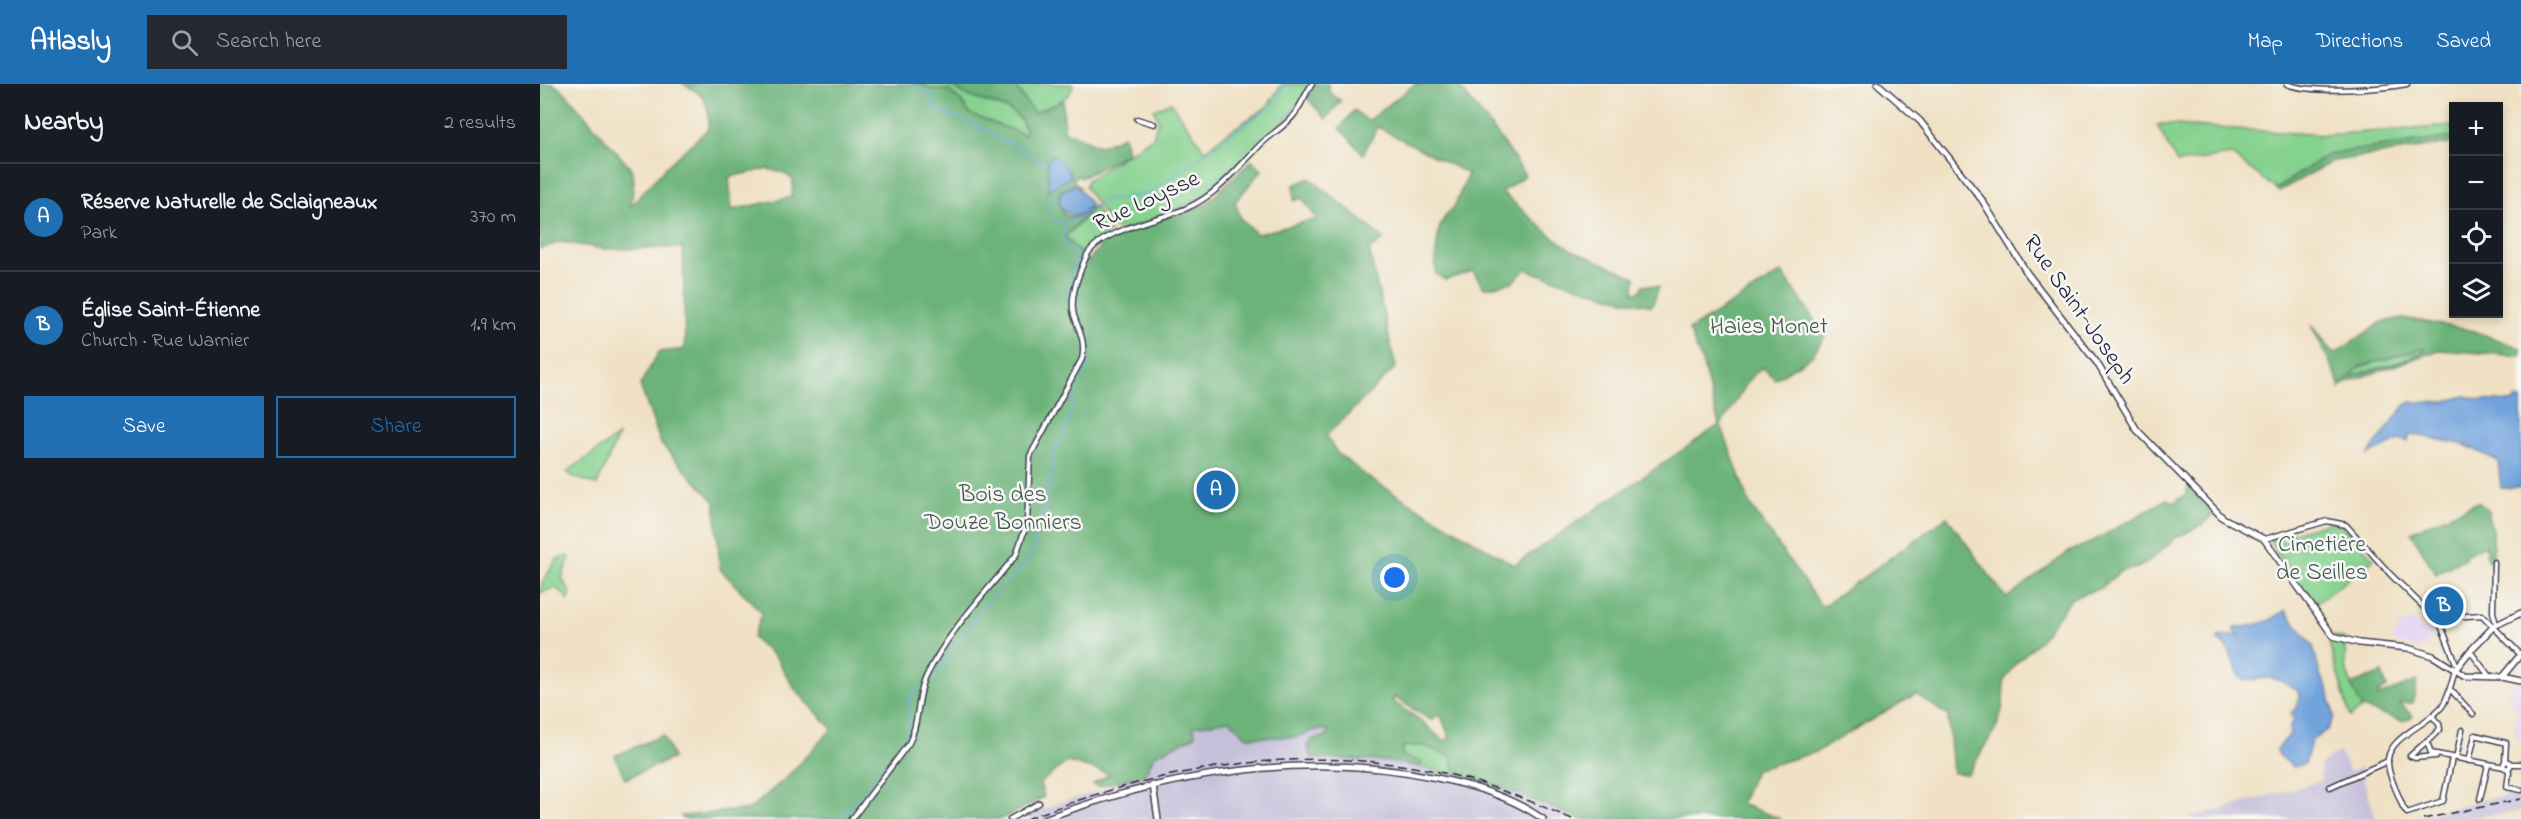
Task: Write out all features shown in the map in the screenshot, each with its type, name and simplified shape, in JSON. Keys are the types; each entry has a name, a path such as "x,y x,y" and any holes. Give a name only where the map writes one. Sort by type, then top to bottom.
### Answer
{"street":[{"name":"Rue Loysse","path":"852,819 909,743 915,731 921,689 930,670 965,617 1010,562 1022,543 1027,523 1030,456 1083,354 1082,336 1073,309 1074,292 1087,255 1099,242 1114,234 1188,208 1206,198 1294,115 1311,84"},
{"name":"Rue Saint-Joseph","path":"1878,84 1920,122 1966,178 2027,273 2097,363 2137,430 2151,447 2223,518 2264,540"},
{"path":"2287,84 2303,89 2388,88 2407,84"},
{"path":"1137,119 1154,124"},
{"path":"2456,668 2440,623 2346,525 2331,521 2264,540 2334,636 2359,643 2408,648 2433,656 2456,668 2465,676 2502,676 2521,681"},
{"path":"2494,562 2495,625"},
{"path":"2462,730 2441,803 2407,813 2388,761 2389,751 2397,741 2432,716 2443,705 2456,668 2470,651 2495,625 2521,612"},
{"path":"2440,623 2454,617 2482,615 2495,625 2521,654 2502,676"},
{"path":"2470,651 2490,676"},
{"path":"2450,689 2473,714"},
{"path":"2432,716 2440,729 2410,756 2454,758 2488,765 2521,764"},
{"path":"2469,761 2475,735 2506,743 2507,765 2510,773 2507,787 2521,790"},
{"path":"2427,742 2427,748 2436,756"},
{"path":"2331,787 2388,761"},
{"path":"2480,799 2488,765"},
{"path":"1044,819 1098,799 1153,785 1212,774 1263,769 1356,766 1425,776 1467,786 1510,800 1543,819"},
{"path":"1153,785 1158,819"},
{"path":"1010,819 1039,803"}],"shaded area":[{"path":"2413,619 2424,631 2429,627 2432,631 2440,628 2441,630 2421,649 2391,641 2402,622 2403,625"},
{"path":"2512,682 2521,684 2521,740 2514,737 2517,709 2508,700"},
{"path":"1322,716 1385,761 1481,781 1580,819 1018,819 1068,800 1124,784 1119,763 1155,755 1194,736 1194,726 1243,717"},
{"path":"2339,751 2350,772 2360,767 2376,819 2186,819 2321,781 2320,765"},
{"path":"2521,793 2521,811 2459,819 2412,819 2486,799"}],"green space":[{"name":"Bois des Douze Bonniers","path":"540,84 553,84 563,90 632,170 634,180 631,206 668,165 708,129 705,100 696,91 682,84 922,84 930,89 948,90 960,100 970,114 1025,135 1024,126 1014,113 999,105 971,97 948,84 1013,84 1034,113 1063,100 1064,131 1100,146 1124,136 1127,153 1081,178 1078,175 1073,180 1080,187 1072,185 1060,191 1060,205 1067,216 1078,216 1094,205 1065,237 1088,262 1103,242 1115,235 1206,204 1252,160 1262,170 1235,202 1241,219 1257,234 1317,219 1302,198 1294,201 1294,185 1310,178 1384,239 1369,250 1396,367 1326,436 1337,453 1372,480 1514,565 1719,425 1702,362 1689,330 1782,272 1825,336 1812,356 1775,379 1762,367 1749,380 1721,425 1750,505 1822,607 1947,517 2006,598 2069,552 2092,542 2167,499 2174,502 2186,494 2189,485 2216,512 2202,525 2177,537 2147,563 2137,568 2121,571 2101,588 2072,598 2040,640 2015,664 2004,681 2003,706 1997,726 1968,774 1953,773 1948,716 1916,694 1816,752 1755,770 1741,804 1781,819 1580,819 1500,787 1455,774 1452,757 1425,746 1403,746 1402,756 1422,762 1419,767 1385,761 1312,758 1307,746 1311,740 1328,736 1328,730 1316,730 1296,737 1247,737 1230,720 1194,726 1195,736 1155,755 1144,775 1097,787 1093,784 1110,774 1067,762 1040,783 1044,797 1002,819 683,819 681,816 750,809 787,777 832,729 794,688 777,659 753,638 762,613 720,569 715,502 661,444 640,385 659,352 685,349 683,248 605,249 561,242 540,249","holes":["767,169 784,173 793,180 792,197 732,210 729,177","1394,697 1431,720 1440,714 1450,738 1445,741 1439,737 1392,700"]},
{"path":"922,84 946,84 971,97 1005,108 1020,118 1026,135 969,114 960,100 948,90 930,89"},
{"path":"1013,84 1073,84 1072,90 1064,99 1034,113"},
{"path":"1282,84 1308,84 1306,92 1293,112 1263,140 1230,177 1188,205 1120,231 1112,226 1085,187 1087,180 1153,137 1158,120 1154,110 1171,102 1205,151 1224,135 1267,107"},
{"path":"1316,84 1328,84 1330,93 1341,101 1326,119 1307,98"},
{"path":"1415,84 1457,84 1503,142 1525,175 1502,192 1547,232 1572,250 1635,277 1634,293 1641,291 1643,285 1659,287 1652,306 1590,290 1530,271 1527,268 1513,282 1484,288 1473,271 1445,280 1436,274 1435,261 1439,229 1445,216 1454,207 1468,174 1378,127 1363,154 1340,128 1354,110 1368,121"},
{"path":"2157,125 2324,135 2449,126 2449,138 2329,154 2276,189 2232,155 2177,163"},
{"path":"2449,138 2449,144 2333,161 2279,191 2276,189 2329,154"},
{"path":"1095,207 1110,231 1088,251 1084,258 1065,237"},
{"path":"2403,318 2471,330 2521,348 2521,356 2439,350 2351,381 2355,375 2404,361 2424,351 2424,348 2359,367 2340,388 2336,375 2311,325 2334,354 2382,322"},
{"path":"2425,348 2424,351 2404,361 2355,375 2351,381 2343,385 2359,367"},
{"path":"618,436 597,485 574,477 567,472"},
{"path":"2478,502 2490,512 2488,518 2493,529 2493,560 2488,561 2485,545 2436,574 2411,532"},
{"name":"Cimetière de Seilles","path":"2330,522 2343,526 2374,559 2317,603 2299,584 2268,540"},
{"path":"570,557 562,578 571,594 568,601 565,595 555,588 540,593 542,583 557,559"},
{"path":"2333,636 2345,639 2345,668 2362,708 2350,717 2329,643"},
{"path":"2382,673 2387,688 2378,693 2379,696 2417,681 2413,703 2400,703 2413,717 2402,721 2362,708 2351,685"},
{"path":"663,735 673,758 625,779 615,756"},
{"path":"1403,746 1425,746 1452,757 1455,774 1419,767 1421,763 1402,756"}],"water":[{"path":"1053,154 1068,170 1071,177 1047,191 1049,181 1047,166"},
{"path":"1076,185 1090,206 1081,214 1073,216 1062,210 1059,203 1061,191"},
{"path":"2465,396 2480,400 2513,402 2516,398 2521,399 2521,487 2501,488 2498,461 2465,445 2410,434 2408,441 2399,440 2368,455 2404,406 2411,402 2443,402"},
{"path":"2285,610 2313,646 2320,675 2328,689 2334,717 2328,729 2311,741 2305,764 2293,767 2279,755 2277,750 2290,734 2294,719 2290,714 2298,706 2299,692 2273,679 2261,678 2244,681 2237,672 2228,650 2218,640 2218,637 2239,635 2233,630 2235,627 2261,623"}],"waterway":[{"path":"911,84 931,94 933,105 952,117 958,117 986,130 1001,140 1016,145 1029,156 1047,163"},
{"path":"1097,204 1108,198 1114,200 1150,193 1279,100 1282,88 1288,84"},
{"path":"1055,194 1048,202 1047,209 1057,223 1076,221 1096,205"},
{"path":"1063,223 1065,246 1077,255 1072,266 1074,267 1073,274 1067,295 1071,302"},
{"path":"842,819 907,733 910,723 907,704 910,696 929,685 991,597 1018,573 1035,548 1035,529 1042,515 1053,469 1054,451 1065,435 1073,394 1088,363 1086,334 1078,319"}],"railway":[{"path":"1027,819 1076,801 1177,774 1230,765 1282,760 1387,763 1439,772 1506,792 1572,819"},
{"path":"2423,819 2521,799"}],"place":[{"name":"Réserve Naturelle de Sclaigneaux","path":"1216,490"},
{"name":"Église Saint-Étienne","path":"2444,606"}],"park label":[{"name":"Haies Monet","path":"1769,327"}]}
